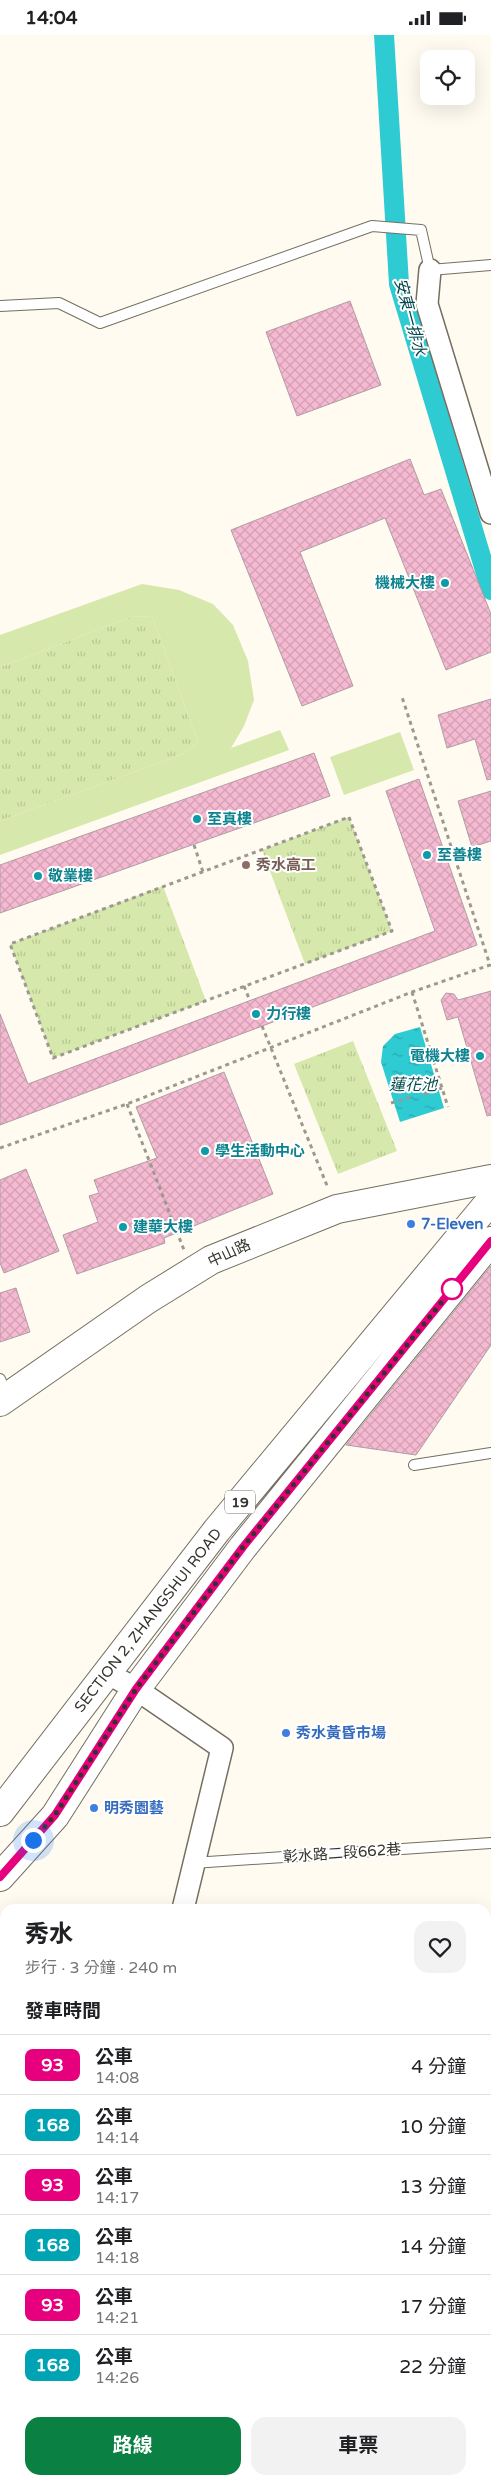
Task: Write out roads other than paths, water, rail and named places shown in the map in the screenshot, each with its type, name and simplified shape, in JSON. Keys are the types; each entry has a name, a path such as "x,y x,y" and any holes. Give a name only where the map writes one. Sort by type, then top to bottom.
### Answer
{"main road":[{"name":"中山路","path":"2,1393 212,1260 337,1209 491,1179"},
{"name":"SECTION 2, ZHANGSHUI ROAD","path":"0,1812 217,1530 491,1200"},
{"name":"SECTION 2, ZHANGSHUI ROAD","path":"0,1877 55,1815 136,1689 243,1547 491,1241"},
{"path":"217,1530 243,1547"}],"street":[{"path":"430,270 427,304 491,513"},
{"path":"107,1673 136,1689 222,1748 184,1904"}],"lane":[{"path":"0,306 59,303 100,323 372,226 421,230 430,270 491,265"},
{"path":"414,1465 491,1453"},
{"name":"彰水路二段662巷","path":"193,1863 491,1843"}],"water":[{"name":"蓮花池","path":"420,1027 444,1108 400,1122 381,1062 383,1046 395,1034"}],"waterway":[{"name":"安東一排水","path":"384,35 399,284 491,590"}],"place":[{"name":"機械大樓","path":"445,583"},
{"name":"至真樓","path":"197,819"},
{"name":"至善樓","path":"427,855"},
{"name":"秀水高工","path":"246,865"},
{"name":"敬業樓","path":"38,876"},
{"name":"力行樓","path":"256,1014"},
{"name":"電機大樓","path":"480,1056"},
{"name":"學生活動中心","path":"205,1151"},
{"name":"7-Eleven","path":"411,1224"},
{"name":"建華大樓","path":"123,1227"},
{"name":"秀水黃昏市場","path":"286,1733"},
{"name":"明秀園藝","path":"94,1808"}]}
